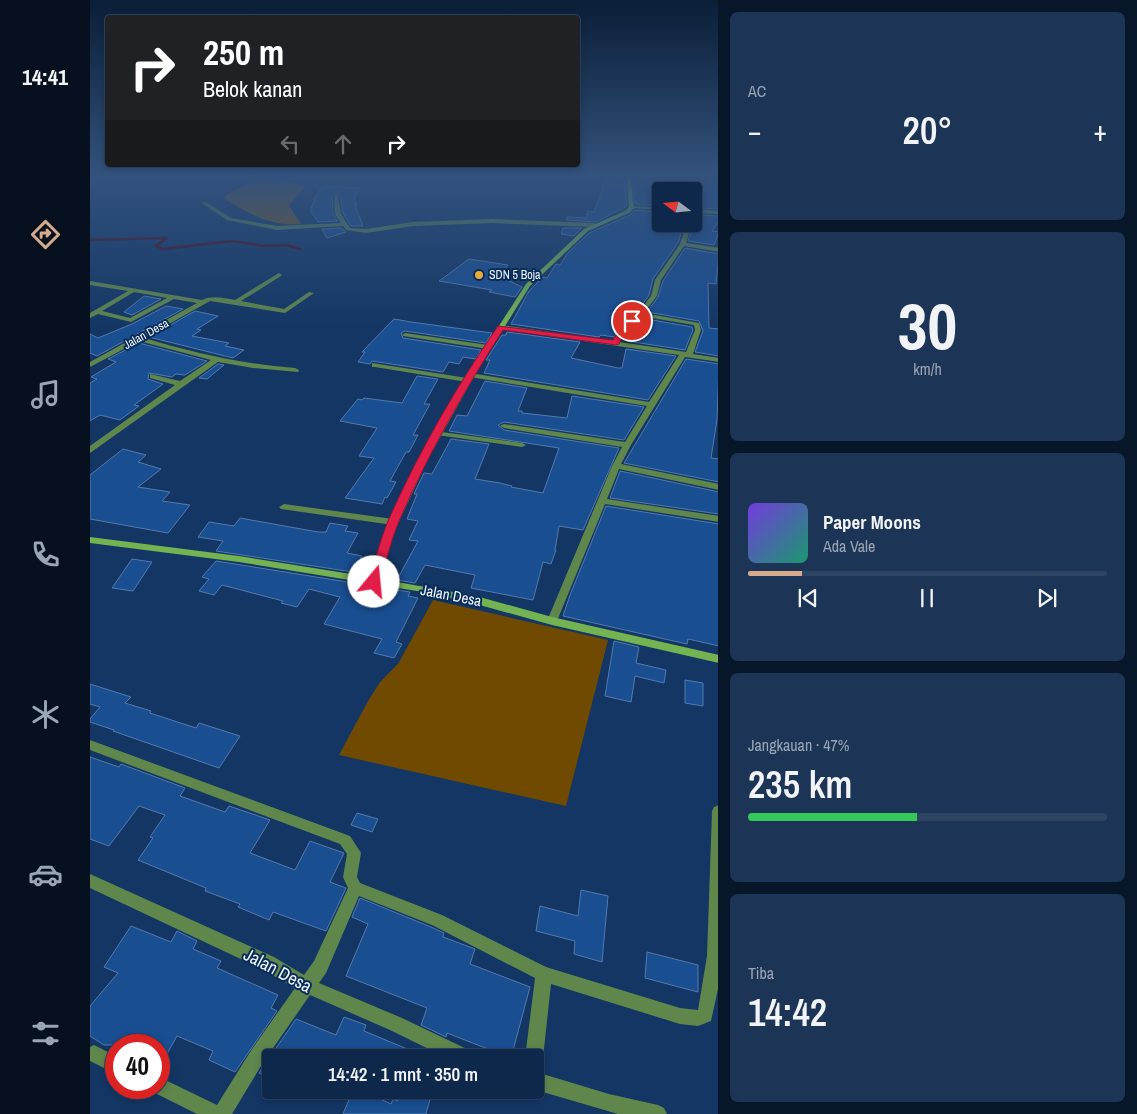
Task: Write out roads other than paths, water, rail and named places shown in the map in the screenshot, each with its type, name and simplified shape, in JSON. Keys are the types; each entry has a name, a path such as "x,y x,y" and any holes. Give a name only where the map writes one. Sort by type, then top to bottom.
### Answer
{"street":[{"path":"265,226 276,228 311,226"},
{"path":"346,226 348,228 366,231 400,226"},
{"path":"374,582 393,522 437,433 468,377 528,285 592,226"},
{"path":"616,343 624,327 639,314 654,296 658,280 683,244 687,232"},
{"path":"683,244 718,250"},
{"path":"236,302 279,274"},
{"path":"90,283 202,302 212,298 285,311 311,293"},
{"path":"93,314 134,290"},
{"path":"93,314 131,320 173,297"},
{"name":"Jalan Desa","path":"90,365 202,302"},
{"path":"552,621 616,466 652,405 686,355 698,330 697,324 639,314"},
{"path":"500,327 616,343 718,360"},
{"path":"405,335 488,347"},
{"path":"138,338 215,361 252,367 295,370"},
{"path":"90,450 215,361"},
{"path":"375,366 468,377 652,405"},
{"path":"154,376 181,384"},
{"path":"504,426 627,445"},
{"path":"616,466 718,487"},
{"path":"602,500 718,519"},
{"path":"284,507 393,522"},
{"name":"Jalan Desa","path":"90,540 334,573 476,600 552,621 718,659"},
{"path":"94,747 345,840 354,853 350,878 355,888 437,920 544,974 680,1016 698,1018 705,1015 717,956 718,811"},
{"name":"Jalan Desa","path":"90,881 268,963 307,986 396,1024 448,1049"},
{"path":"222,1114 258,1055 320,967 355,888"},
{"path":"535,1049 544,974"},
{"path":"94,1054 105,1060"},
{"path":"544,1083 658,1114"},
{"path":"170,1091 216,1114"}],"lane":[{"path":"437,433 522,445"}],"waterway":[{"path":"90,240 167,238 156,246 163,249 233,241 263,246 286,245 300,249"}],"place":[{"name":"SDN 5 Boja","path":"479,275"}]}
